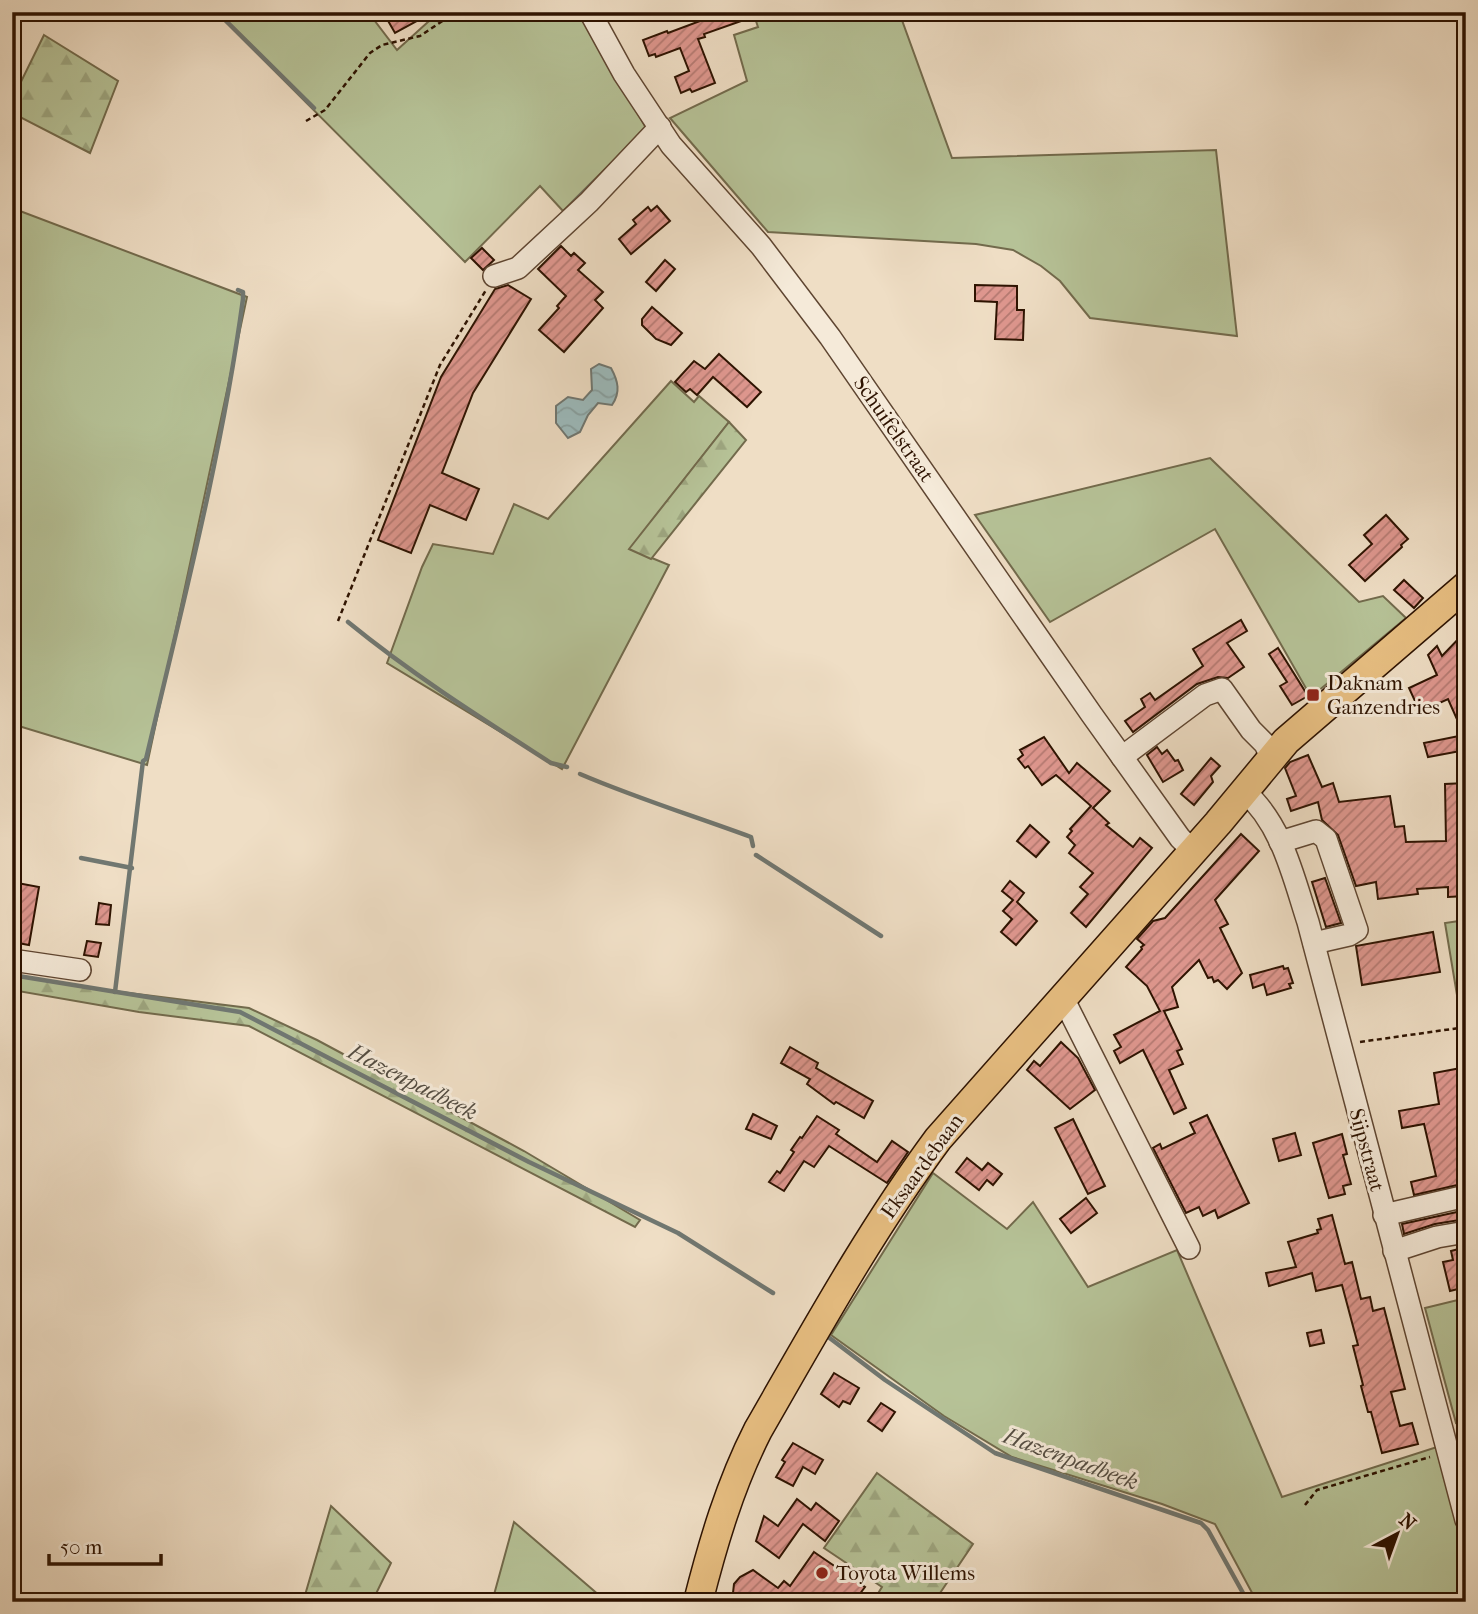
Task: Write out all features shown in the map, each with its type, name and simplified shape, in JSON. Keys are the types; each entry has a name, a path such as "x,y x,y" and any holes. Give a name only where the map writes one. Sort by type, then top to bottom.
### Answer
{"main road":[{"name":"Eksaardebaan","path":"698,1602 742,1461 758,1430 865,1247 938,1139 1192,852 1286,741 1466,586"}],"street":[{"name":"Schuifelstraat","path":"590,12 624,74 671,145 761,246 830,337 1122,757 1192,852"},
{"path":"494,276 518,268 589,202 660,127"},
{"path":"1122,757 1205,695 1222,690 1251,730 1265,744 1271,757"},
{"name":"Sijpstraat","path":"1244,791 1264,811 1286,855 1314,943 1466,1520"},
{"path":"1280,842 1316,831 1326,839 1357,930 1349,935 1314,943"},
{"path":"12,960 80,970"},
{"path":"1063,998 1189,1248"},
{"path":"1384,1215 1466,1196"},
{"path":"1394,1251 1437,1237 1466,1232"}],"path":[{"path":"306,121 325,110 370,53 382,45 420,36 456,12"},
{"path":"338,621 440,365 494,276"},
{"path":"1339,1045 1466,1027"},
{"path":"1305,1505 1317,1490 1448,1452"}],"green space":[{"path":"216,12 368,12 397,50 439,12 581,12 646,128 563,211 540,186 465,262"},
{"path":"753,12 899,12 952,158 1216,150 1237,336 1090,318 1060,281 1013,250 976,244 768,232 670,118 747,81 734,35 758,27"},
{"path":"44,35 118,81 90,153 12,113 12,100"},
{"path":"12,208 247,297 147,765 12,724"},
{"path":"671,381 694,402 699,396 729,422 630,549 669,565 562,769 387,663 433,544 493,554 514,504 548,519"},
{"path":"729,422 746,440 651,559 629,549"},
{"path":"1210,458 1359,602 1383,596 1406,618 1311,697 1215,529 1050,622 975,515"},
{"path":"1466,920 1466,1024 1462,1025 1445,923"},
{"path":"12,975 249,1008 317,1040 524,1151 640,1220 635,1227 249,1026 139,1012 12,990"},
{"path":"933,1173 1007,1229 1033,1202 1088,1287 1177,1250 1282,1497 1440,1446 1466,1550 1466,1602 1257,1602 1215,1524 1162,1504 1012,1457 944,1416 831,1335"},
{"path":"1466,1298 1466,1421 1456,1423 1425,1308"},
{"path":"877,1473 973,1544 934,1602 885,1602 877,1595 882,1587 824,1548"},
{"path":"331,1506 391,1563 372,1602 303,1602"},
{"path":"514,1522 607,1602 492,1602"}],"water":[{"path":"599,364 611,368 618,386 617,396 612,405 598,403 588,415 580,432 568,438 556,423 556,406 568,397 583,400 592,390 591,369"}],"building":[{"path":"383,12 411,12 417,21 395,33"},
{"path":"724,12 761,14 704,34 705,37 698,39 715,83 692,92 690,89 681,93 675,77 689,71 680,48 656,57 655,54 649,56 643,40"},
{"path":"657,206 670,221 631,254 619,239 636,224 633,220 648,207 651,211"},
{"path":"561,246 571,256 574,253 585,263 578,270 603,292 595,300 603,308 564,352 539,330 566,296 538,269"},
{"path":"482,248 494,260 483,270 471,258"},
{"path":"665,260 675,269 656,291 646,282"},
{"path":"508,285 531,299 473,393 442,473 479,489 466,520 430,505 411,553 378,540 441,377 495,289"},
{"path":"975,285 1017,286 1017,310 1024,310 1023,340 995,339 997,302 975,301"},
{"path":"652,307 682,333 671,345 656,339 642,325 642,319"},
{"path":"719,354 761,392 747,407 713,377 697,395 690,389 686,392 675,382 694,361 705,369"},
{"path":"1386,515 1408,539 1365,581 1349,565 1372,544 1364,535"},
{"path":"1404,580 1423,598 1414,608 1394,590"},
{"path":"1241,620 1247,631 1227,643 1244,667 1228,678 1218,677 1197,684 1133,732 1125,721 1145,707 1141,699 1150,693 1155,700 1203,666 1193,649"},
{"path":"1466,631 1466,750 1428,757 1424,743 1464,735 1448,699 1420,712 1409,688 1437,675 1428,655 1437,646 1442,656"},
{"path":"1278,648 1308,696 1292,705 1280,686 1287,682 1269,654"},
{"path":"1044,737 1069,773 1077,763 1110,791 1093,808 1109,823 1106,825 1133,847 1140,838 1152,848 1086,927 1071,913 1088,894 1080,887 1093,873 1069,853 1075,845 1067,837 1072,831 1070,829 1091,806 1056,775 1042,785 1028,766 1025,768 1018,759 1023,755 1020,750"},
{"path":"1157,747 1162,754 1167,750 1175,761 1178,760 1183,770 1163,782 1147,755"},
{"path":"1308,755 1322,787 1333,783 1339,802 1390,796 1395,827 1404,826 1406,842 1446,841 1445,784 1466,783 1466,896 1448,897 1448,887 1417,889 1418,894 1378,899 1376,882 1356,886 1338,835 1322,820 1318,802 1291,811 1287,799 1296,796 1285,768 1290,762"},
{"path":"1211,758 1220,766 1211,776 1213,782 1194,805 1181,794"},
{"path":"1030,825 1049,842 1036,857 1017,841"},
{"path":"1241,834 1259,851 1215,900 1228,924 1220,928 1242,973 1227,989 1218,980 1214,982 1212,977 1208,978 1199,960 1172,987 1178,1007 1164,1011 1182,1049 1177,1051 1183,1064 1169,1070 1186,1108 1174,1114 1143,1050 1120,1063 1114,1051 1121,1047 1114,1035 1160,1011 1147,986 1126,967 1144,945 1137,939 1153,921 1165,918"},
{"path":"1325,878 1341,923 1326,927 1312,882"},
{"path":"1010,881 1024,893 1017,902 1037,921 1016,945 1001,932 1012,919 1003,911 1013,900 1002,891"},
{"path":"12,882 39,887 29,945 12,942"},
{"path":"99,903 111,905 109,925 96,924"},
{"path":"1433,932 1440,972 1362,985 1356,946"},
{"path":"87,941 101,943 98,957 84,955"},
{"path":"1283,966 1284,969 1288,968 1293,983 1289,984 1291,988 1267,995 1264,984 1253,988 1250,975"},
{"path":"1061,1042 1078,1058 1095,1090 1070,1109 1027,1070 1034,1061 1040,1066"},
{"path":"790,1047 818,1063 816,1068 873,1101 864,1118 836,1102 834,1104 807,1084 810,1079 781,1063"},
{"path":"1461,1068 1466,1089 1466,1183 1414,1195 1411,1182 1436,1176 1424,1124 1402,1128 1399,1111 1439,1104 1434,1073"},
{"path":"753,1114 777,1126 771,1139 746,1129"},
{"path":"1207,1115 1249,1203 1218,1218 1215,1210 1203,1216 1199,1207 1186,1213 1153,1148 1160,1144 1162,1149 1195,1133 1190,1123"},
{"path":"817,1116 839,1130 836,1134 877,1162 892,1141 908,1152 887,1183 829,1146 814,1167 804,1161 784,1191 769,1182 777,1171 780,1173 794,1152 791,1150"},
{"path":"1073,1119 1105,1186 1088,1194 1055,1128"},
{"path":"1295,1133 1301,1155 1279,1161 1273,1139"},
{"path":"1342,1134 1347,1154 1343,1155 1351,1184 1343,1186 1345,1194 1329,1198 1313,1143"},
{"path":"967,1158 982,1170 988,1163 1002,1174 993,1185 987,1180 979,1190 956,1172"},
{"path":"1086,1198 1097,1213 1071,1233 1060,1219"},
{"path":"1466,1210 1466,1219 1435,1224 1404,1234 1402,1224"},
{"path":"1332,1215 1345,1264 1352,1262 1361,1299 1370,1297 1373,1311 1384,1308 1405,1389 1391,1392 1400,1426 1412,1423 1418,1444 1382,1453 1361,1386 1363,1385 1353,1346 1358,1345 1342,1285 1316,1291 1312,1273 1269,1286 1266,1273 1296,1267 1288,1242 1318,1233 1317,1230 1321,1229 1318,1219"},
{"path":"1466,1247 1466,1287 1450,1291 1443,1262 1453,1260 1451,1251"},
{"path":"1321,1330 1324,1343 1310,1346 1307,1333"},
{"path":"834,1373 859,1388 850,1404 843,1401 839,1407 821,1394"},
{"path":"881,1403 895,1412 882,1431 868,1421"},
{"path":"793,1443 823,1460 815,1474 803,1467 793,1486 776,1477 785,1462 782,1460"},
{"path":"797,1499 811,1510 816,1503 839,1521 825,1541 803,1524 779,1558 756,1541 764,1516 778,1526"},
{"name":"Toyota Willems","path":"814,1552 865,1587 859,1595 869,1602 732,1602 734,1584 740,1577 753,1570 778,1588 784,1581 790,1586"}],"waterway":[{"path":"217,12 314,108"},
{"path":"574,202 595,181"},
{"path":"115,992 143,761 146,759 213,473 243,299 243,292 238,290"},
{"path":"348,622 473,713 551,763 567,767"},
{"path":"580,774 751,837 753,846"},
{"path":"756,855 881,936"},
{"path":"81,858 132,868"},
{"name":"Hazenpadbeek","path":"12,975 240,1012 529,1162 678,1233 773,1293"},
{"name":"Hazenpadbeek","path":"827,1336 885,1380 995,1453 1201,1523 1208,1530 1248,1602"}],"place":[{"name":"Daknam Ganzendries","path":"1313,695"},
{"name":"Toyota Willems","path":"822,1573"}]}
